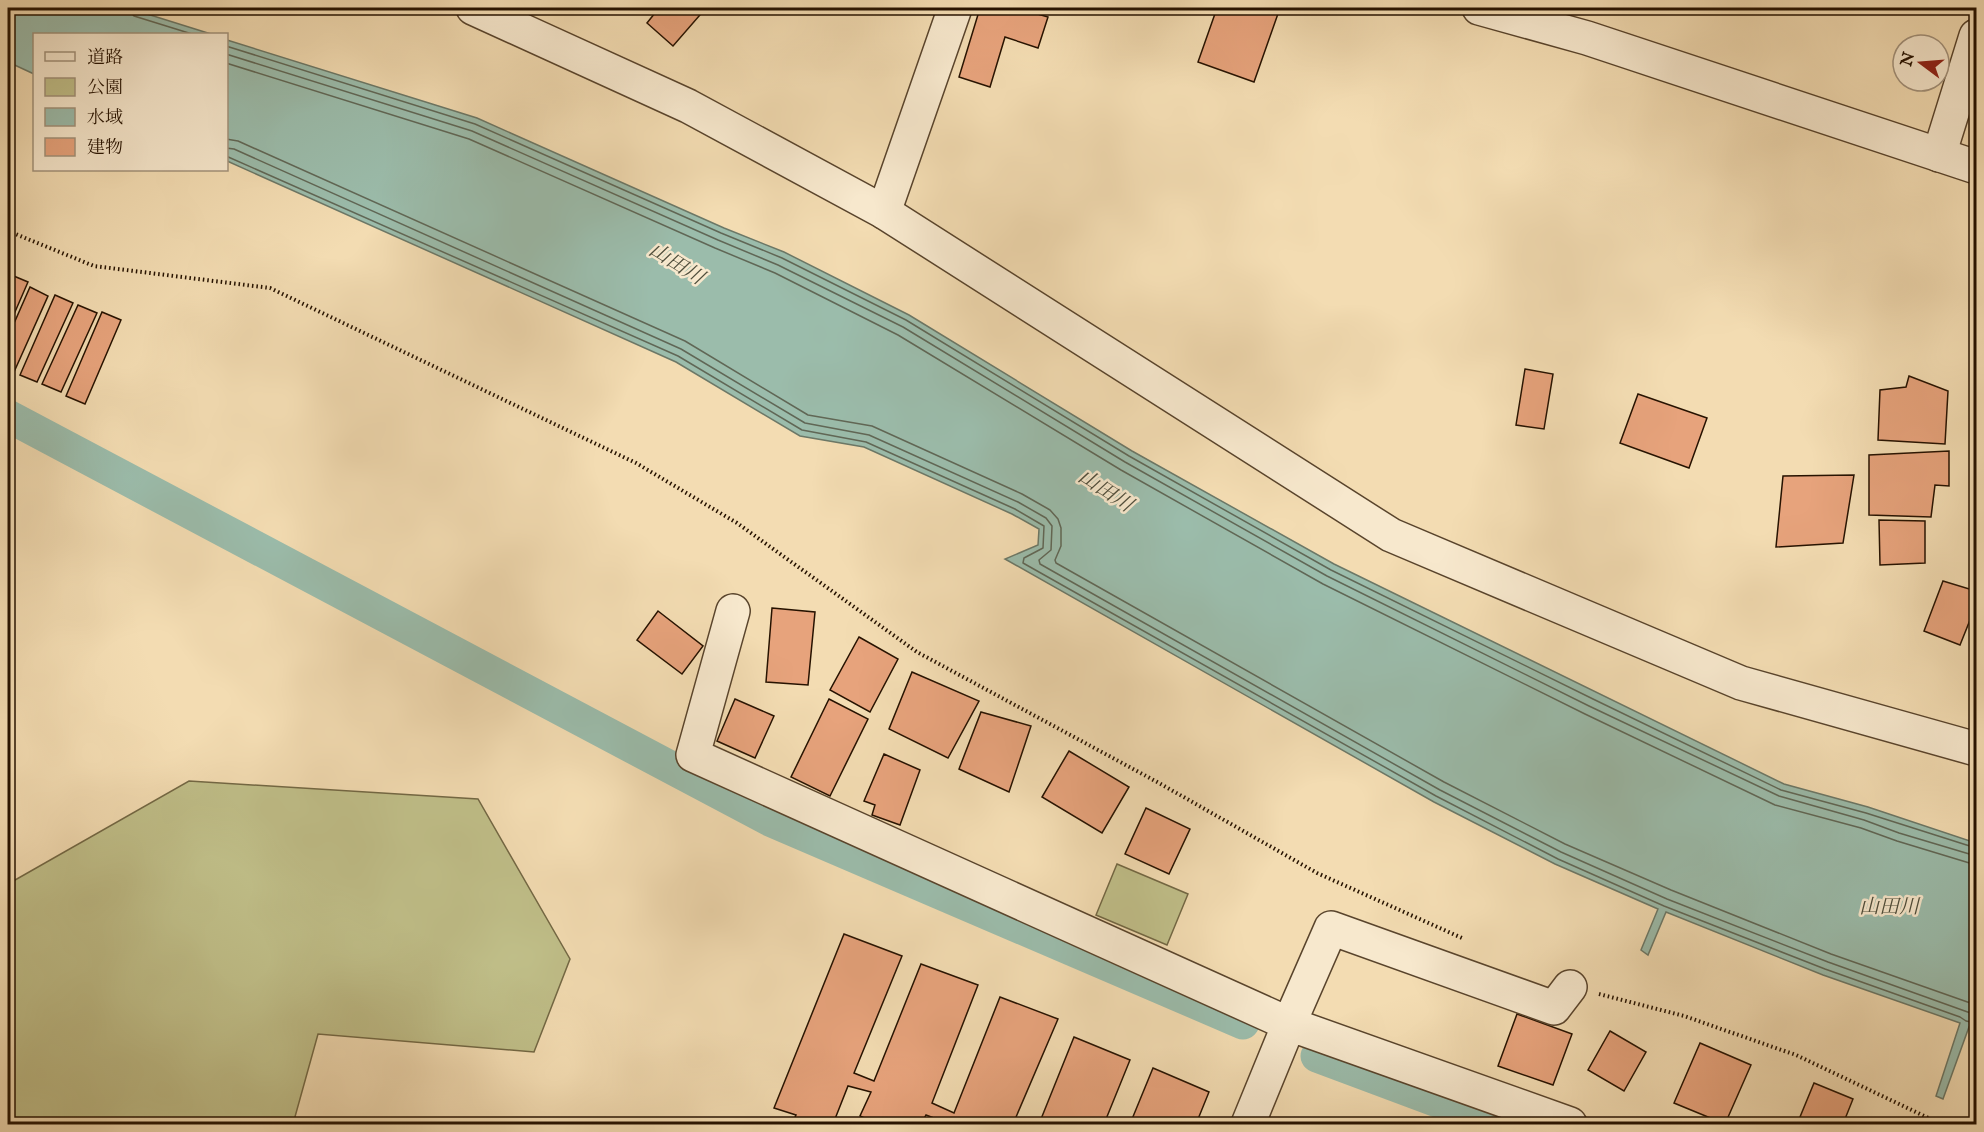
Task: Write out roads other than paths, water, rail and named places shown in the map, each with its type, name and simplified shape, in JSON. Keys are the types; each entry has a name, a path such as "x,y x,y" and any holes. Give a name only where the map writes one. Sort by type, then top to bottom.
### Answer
{"street":[{"path":"473,8 688,106 884,212 1391,535 1741,683 1977,749"},
{"path":"884,212 954,8"},
{"path":"1479,8 1587,38 1977,167"},
{"path":"1939,155 1977,36"},
{"path":"733,611 693,755 1289,1024 1570,1125"},
{"path":"1248,1125 1331,928 1554,1008 1570,987"}],"water":[{"path":"8,8 128,8 208,33 33,33 33,74 8,62"},
{"name":"山田川","path":"228,40 477,118 724,228 784,252 909,315 1132,451 1334,564 1784,784 1868,807 1976,843 1976,1029 1969,1027 1943,1099 1936,1096 1960,1023 1823,975 1666,912 1648,955 1641,950 1658,909 1555,864 1434,802 1005,559 1038,545 1039,529 1012,514 864,447 800,436 676,362 228,161"}],"waterway":[{"path":"8,416 770,820 1243,1023"},
{"path":"1317,1056 1499,1124"}]}
